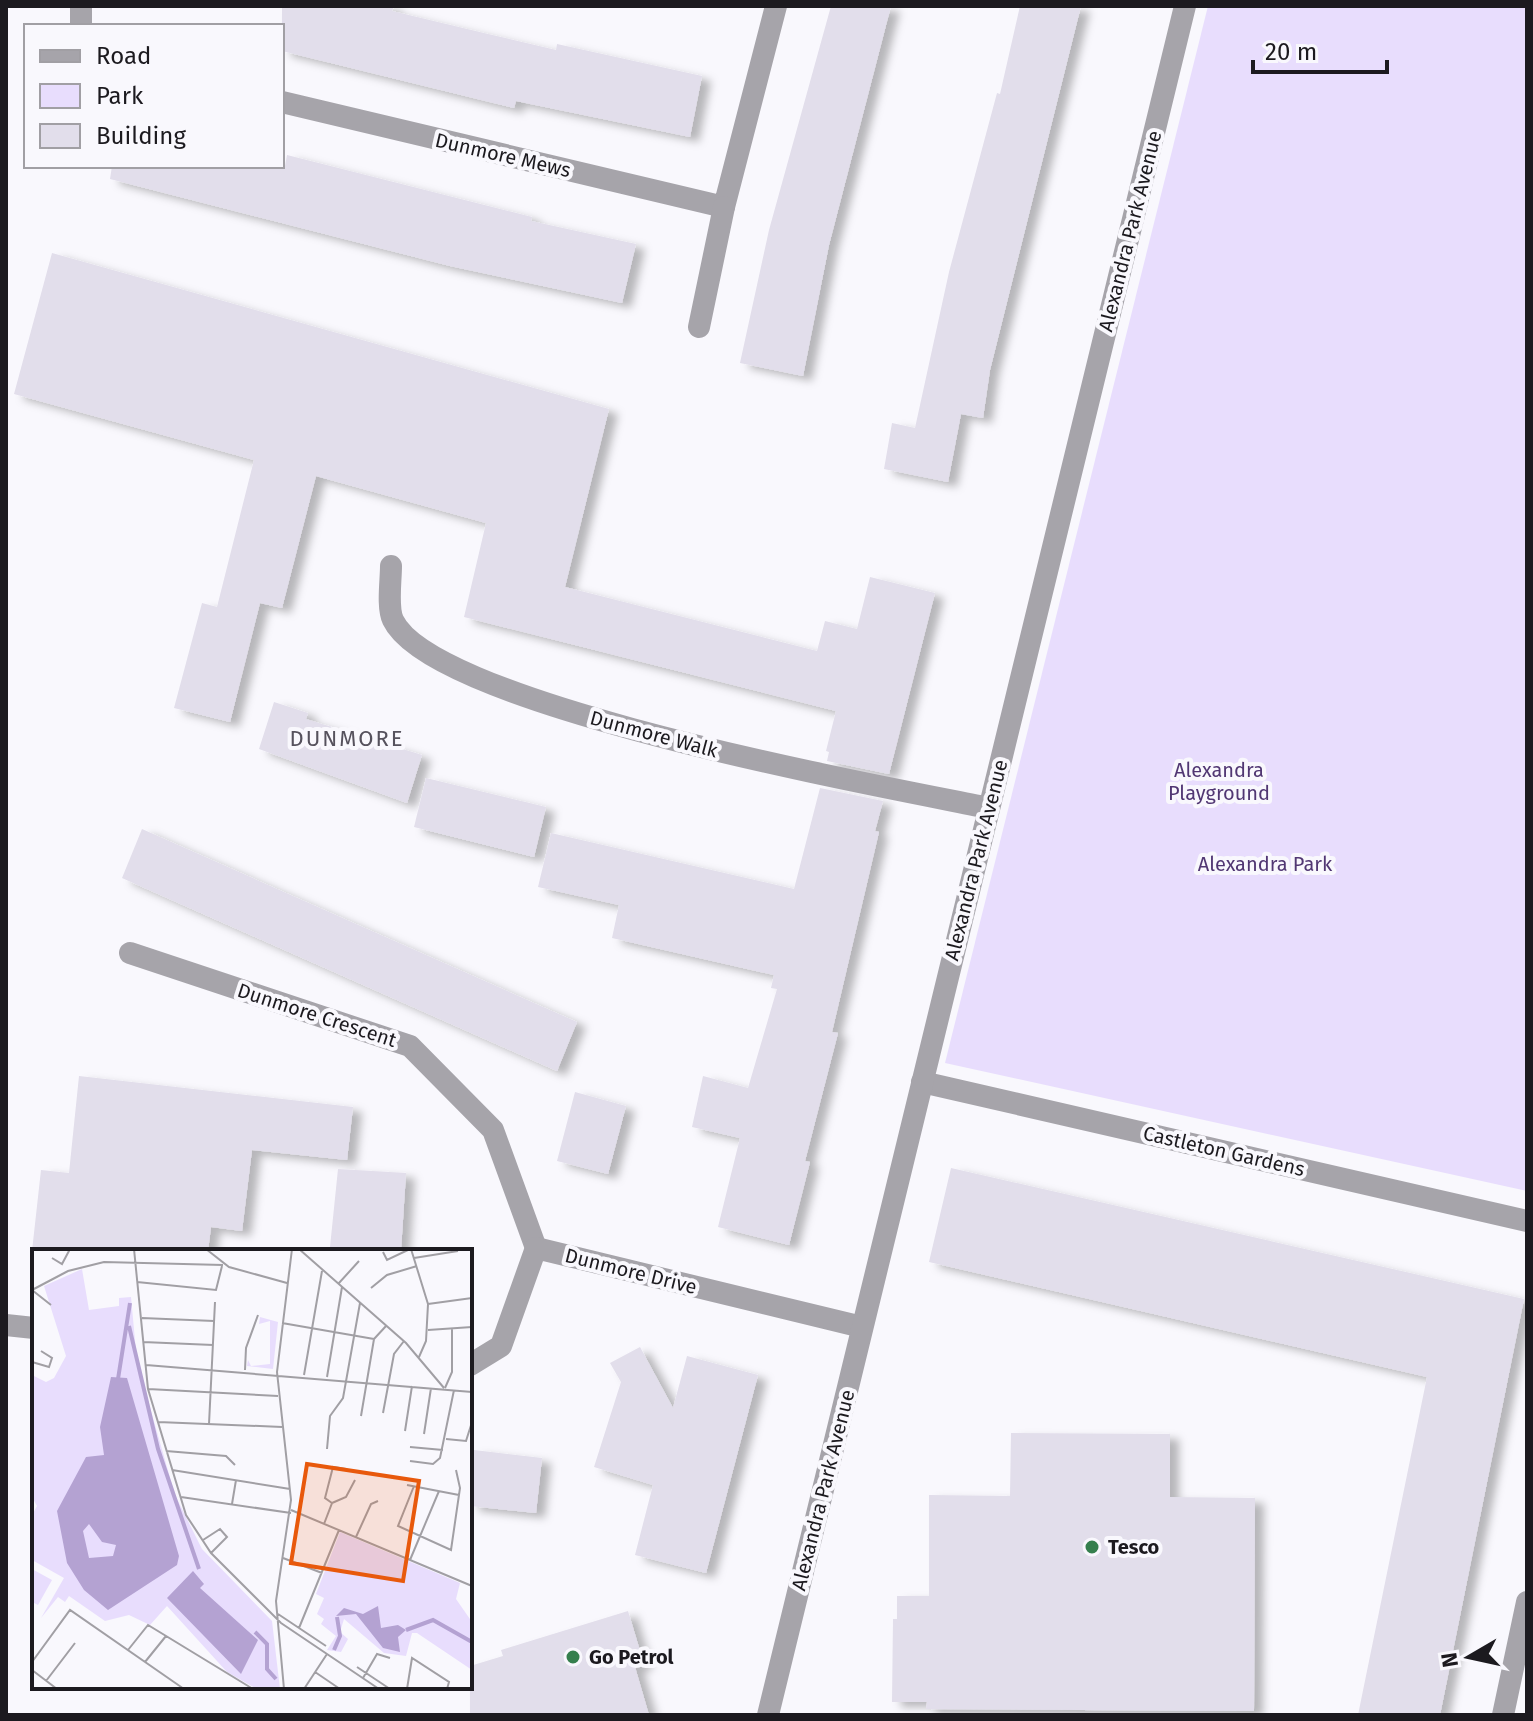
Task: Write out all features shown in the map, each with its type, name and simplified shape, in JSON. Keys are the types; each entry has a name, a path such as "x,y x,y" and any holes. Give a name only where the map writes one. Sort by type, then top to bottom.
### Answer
{"street":[{"path":"699,327 724,207 776,6"},
{"name":"Alexandra Park Avenue","path":"768,1715 1185,6"},
{"name":"Dunmore Mews","path":"284,102 724,207"},
{"name":"Dunmore Walk","path":"391,566 392,619 415,646 451,669 576,712 703,749 989,808"},
{"name":"Dunmore Crescent","path":"130,953 410,1046 493,1130 536,1248"},
{"name":"Castleton Gardens","path":"922,1082 1527,1221"},
{"name":"Dunmore Drive","path":"472,1364 501,1346 536,1248 862,1327"},
{"path":"6,1325 32,1328"},
{"path":"1503,1715 1527,1602"}],"green space":[{"name":"Alexandra Park","path":"1208,6 1527,6 1527,1191 945,1063"}],"building":[{"path":"282,6 394,6 392,11 556,50 557,44 702,76 690,137 516,101 514,108 284,51"},
{"path":"831,6 891,6 829,245 803,376 740,363 769,230"},
{"path":"1020,6 1081,6 990,370 983,418 961,414 948,482 884,469 892,423 915,428 949,272 997,93 1000,94"},
{"path":"287,155 532,217 531,221 636,244 622,303 450,266 110,179 112,168 285,166"},
{"path":"52,253 609,409 565,587 817,651 825,621 857,629 870,577 935,593 889,774 827,761 829,752 826,751 836,711 464,617 486,523 316,476 282,608 260,603 230,722 174,708 202,603 217,607 254,460 14,394"},
{"path":"274,702 308,713 306,719 422,755 407,803 259,749"},
{"path":"426,778 546,807 534,857 414,827"},
{"path":"820,788 883,801 875,831 879,832 832,1032 838,1033 805,1161 810,1162 789,1245 718,1227 740,1138 692,1127 703,1076 748,1088 777,989 771,988 774,975 612,938 619,905 538,887 551,833 794,889"},
{"path":"142,829 577,1022 557,1071 122,878"},
{"path":"79,1076 353,1107 347,1160 252,1150 242,1231 211,1227 208,1249 32,1249 41,1170 69,1173"},
{"path":"575,1092 626,1106 608,1174 557,1161"},
{"path":"951,1168 1524,1299 1440,1715 1358,1715 1427,1377 929,1262"},
{"path":"338,1169 406,1173 401,1249 330,1247"},
{"path":"640,1347 673,1408 687,1356 758,1375 706,1573 635,1555 653,1485 594,1467 621,1382 610,1363"},
{"name":"Tesco","path":"1011,1433 1170,1434 1170,1497 1255,1498 1254,1711 926,1709 927,1702 892,1702 893,1619 897,1619 897,1596 929,1596 929,1495 1010,1496"},
{"path":"474,1450 542,1458 536,1513 472,1506"},
{"path":"628,1611 644,1664 635,1667 649,1715 470,1715 472,1665 503,1656 501,1650"}],"place":[{"name":"Tesco","path":"1092,1547"},
{"name":"Go Petrol","path":"573,1657"}],"district":[{"name":"DUNMORE","path":"347,738"}],"park label":[{"name":"Alexandra Playground","path":"1219,782"}]}
